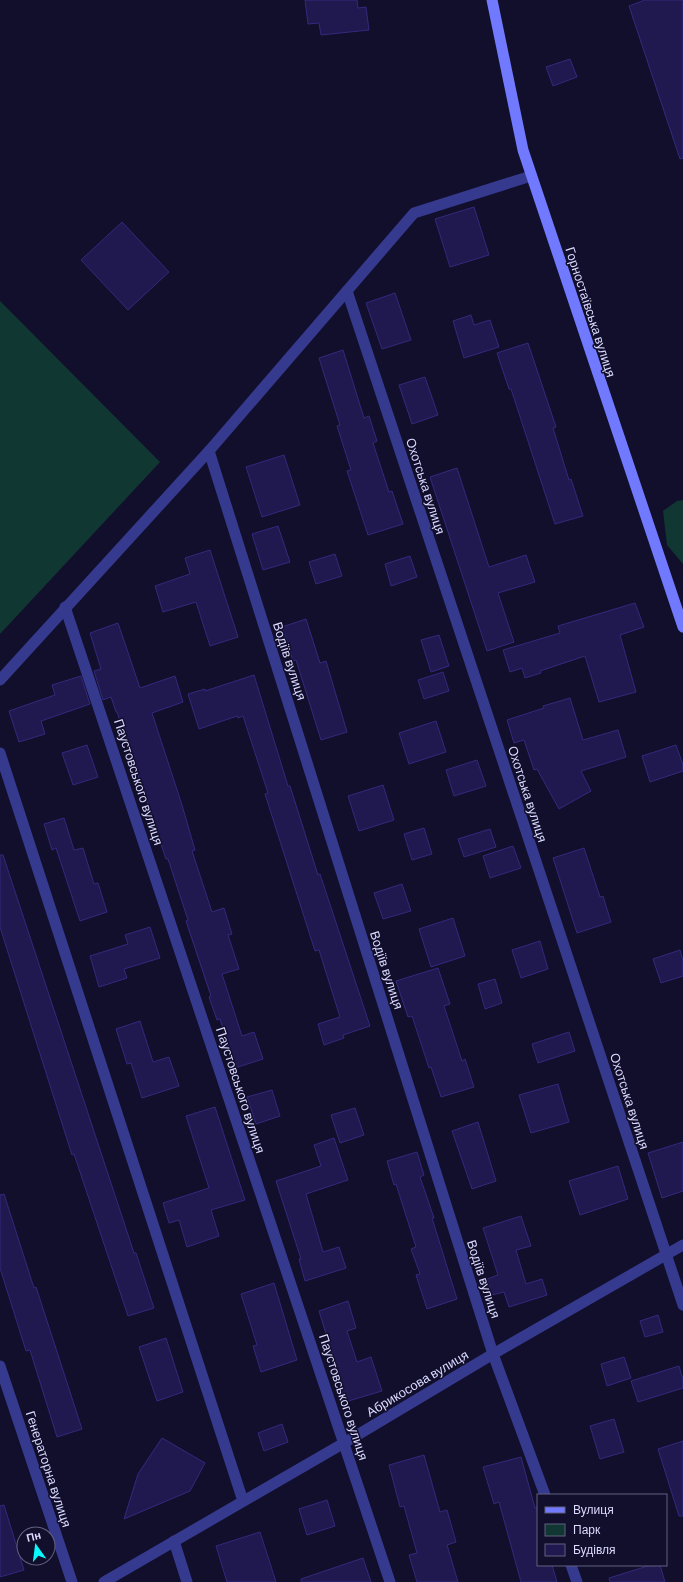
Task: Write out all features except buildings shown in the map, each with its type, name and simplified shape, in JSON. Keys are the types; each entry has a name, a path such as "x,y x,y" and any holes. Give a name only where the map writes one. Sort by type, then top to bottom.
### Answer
{"main road":[{"name":"Горностаївська вулиця","path":"492,0 523,150 683,627"}],"street":[{"path":"0,680 209,451 414,213 531,176"},
{"name":"Охотська вулиця","path":"347,291 683,1305"},
{"name":"Водіїв вулиця","path":"209,451 493,1354 545,1494"},
{"name":"Паустовського вулиця","path":"65,607 390,1582"},
{"path":"0,753 243,1501"},
{"name":"Абрикосова вулиця","path":"104,1582 344,1443 493,1354 683,1245"},
{"name":"Генераторна вулиця","path":"0,1366 72,1582"},
{"path":"174,1541 187,1582"},
{"path":"571,1566 577,1582"}],"green space":[{"path":"0,301 160,462 0,634"},
{"path":"683,500 683,564 667,545 663,511 677,501"}]}
